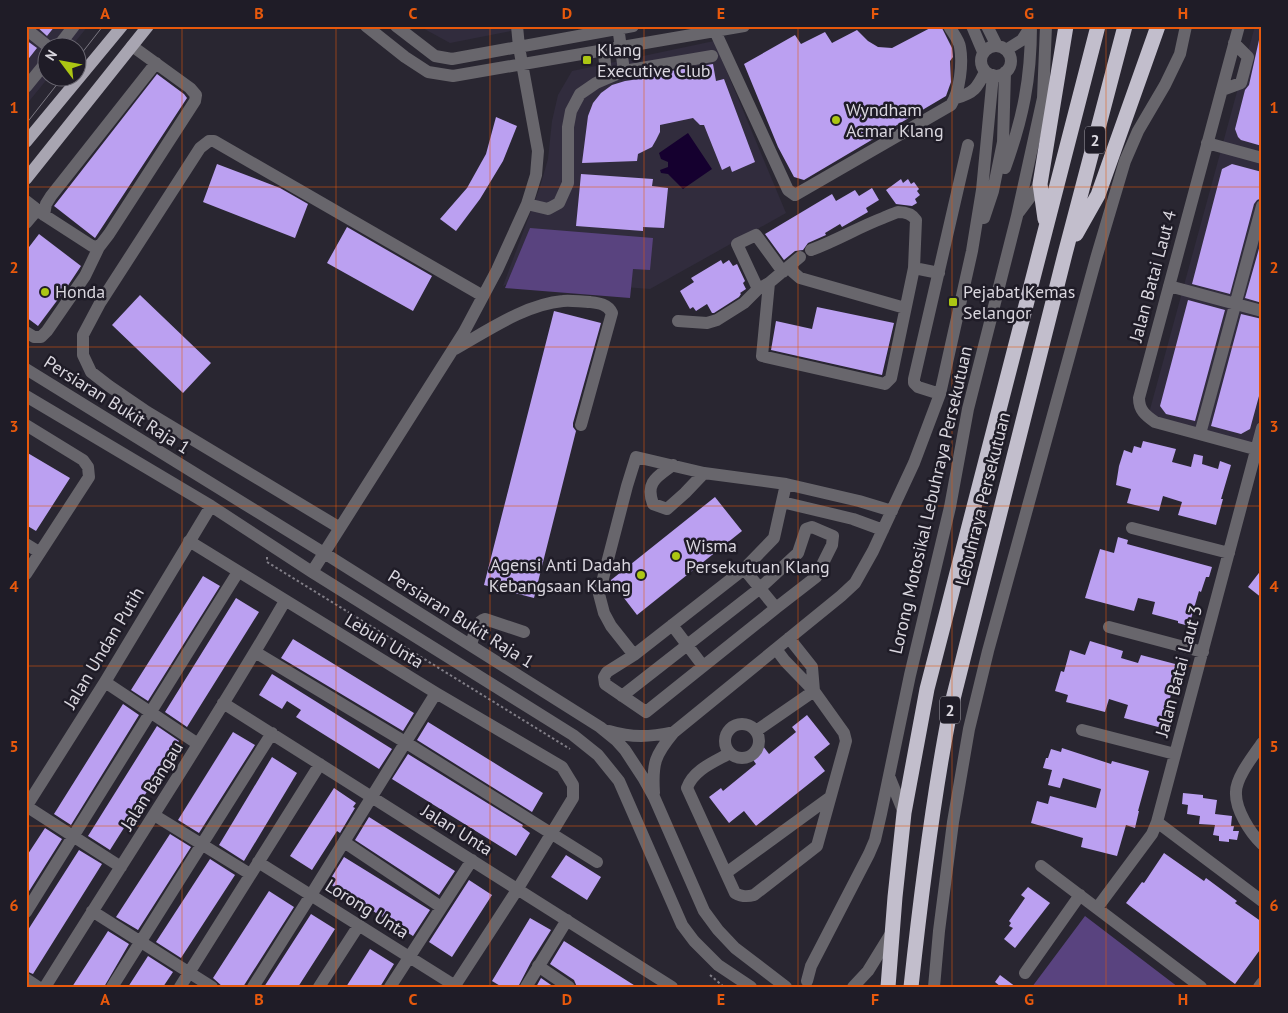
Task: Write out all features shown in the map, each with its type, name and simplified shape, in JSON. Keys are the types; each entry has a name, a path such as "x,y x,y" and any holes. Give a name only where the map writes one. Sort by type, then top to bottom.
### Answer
{"highway":[{"path":"1046,225 1040,184 1066,26"},
{"name":"Lebuhraya Persekutuan","path":"888,987 904,813 927,689 1098,26"},
{"name":"Lebuhraya Persekutuan","path":"912,987 925,858 937,776 950,711 1065,254 1125,26"},
{"path":"1065,254 1098,194 1158,26"}],"main road":[{"path":"26,142 122,26"},
{"path":"26,179 148,26"}],"street":[{"path":"65,38 74,26"},
{"path":"366,26 405,57 428,72 453,76 744,26"},
{"path":"396,26 435,56 452,59 633,26"},
{"path":"312,572 452,350 483,296 527,204 536,175 538,151 516,26"},
{"path":"949,26 960,46 959,85 962,96"},
{"path":"972,26 983,52 981,62 998,72"},
{"path":"654,798 652,774 656,756 674,732 855,583 874,551 914,463 940,394 972,251 982,190 990,108 998,72 1010,60 988,26"},
{"path":"983,52 987,49 1001,48 1022,40 1031,26"},
{"path":"972,251 993,191 1005,167 1020,124 1027,88 1031,51 1031,26"},
{"name":"Lorong Motosikal Lebuhraya Persekutuan","path":"807,981 811,966 875,840 910,675 950,507 968,409 1043,98 1046,26"},
{"path":"934,987 953,822 970,729 988,651 1097,254 1125,161 1138,131 1165,85 1180,54 1186,26"},
{"name":"Jalan Batai Laut 4","path":"1239,26 1139,398 1139,408 1155,422 1259,450"},
{"path":"618,28 624,71"},
{"path":"26,29 38,38"},
{"path":"715,31 788,190 795,195 943,110 998,72 1025,58 1031,51"},
{"path":"26,332 34,337 41,337 46,331 85,276 100,247 195,101 196,95 190,88 132,46"},
{"path":"604,51 606,77"},
{"path":"527,204 548,208 559,204 568,183 568,127 572,111 580,94 606,77 624,71 712,56"},
{"path":"26,223 40,213 51,196 156,63"},
{"path":"26,87 38,72"},
{"path":"993,191 1003,142 998,72"},
{"path":"962,96 981,98 990,108"},
{"path":"340,528 147,412 91,372 84,355 83,335 100,303 200,148 209,141 214,141 483,296"},
{"path":"1207,143 1262,158"},
{"path":"940,394 918,387 914,383 914,379 968,145"},
{"path":"1016,216 1040,184"},
{"path":"26,201 40,213 92,246 100,247"},
{"path":"1200,434 1262,206"},
{"path":"678,321 707,323 717,320 744,303 763,286 796,261 890,215 898,212 908,214 916,220 914,268 891,378 885,384 762,356 763,286 737,244 756,235 796,261"},
{"path":"796,261 793,272 800,278 905,308"},
{"path":"914,268 939,273"},
{"path":"1169,286 1262,311"},
{"path":"452,350 516,316 549,303 564,301 604,305 612,313 581,425"},
{"name":"Persiaran Bukit Raja 1","path":"26,369 324,553 600,727 616,740 625,750 654,798 704,911 735,948 786,987"},
{"name":"Persiaran Bukit Raja 1","path":"26,396 211,506 312,572 573,735 598,754 619,781 682,925 694,941 718,964 751,987"},
{"path":"26,425 83,460 88,467 89,477 26,574"},
{"name":"Jalan Batai Laut 3","path":"1098,908 1152,834 1157,822 1229,553 1259,450 1262,428"},
{"path":"634,656 611,626 604,613 599,594 636,457 704,473 786,484 859,501 892,511"},
{"path":"673,465 658,476 651,486 649,493 653,504 667,509 704,473"},
{"path":"622,696 759,589 798,553 806,529 812,527 833,536 832,545 816,577 646,712 622,696 604,684 604,677 607,672 634,656 744,569 774,538 786,484"},
{"path":"782,502 853,519 883,530"},
{"name":"Jalan Undan Putih","path":"26,807 105,682 211,506"},
{"path":"1132,528 1229,553"},
{"name":"Lebuh Unta","path":"189,541 436,693 562,767 574,785 573,798 551,835"},
{"path":"26,544 39,552"},
{"path":"744,569 776,608"},
{"path":"26,912 238,572"},
{"name":"Jalan Bangau","path":"45,987 256,652 285,601"},
{"path":"471,646 481,620 485,619 524,632"},
{"path":"672,625 703,666"},
{"path":"1109,627 1203,652"},
{"path":"789,638 812,667 814,692"},
{"path":"730,753 694,774 689,780 687,788 735,893 741,897 754,895 817,846 846,741 844,733 814,692 776,649"},
{"path":"256,652 406,742 551,835 597,862"},
{"path":"105,682 198,744"},
{"path":"756,731 814,692"},
{"path":"253,987 436,693"},
{"name":"Jalan Unta","path":"223,702 672,987"},
{"path":"736,725 747,725 756,731 759,742 758,748 750,756 739,758 730,753 726,748 726,737 732,728 736,725"},
{"path":"600,727 624,736 635,737 674,732"},
{"path":"1082,730 1175,754"},
{"path":"112,987 272,733"},
{"path":"1262,742 1243,772 1236,791 1240,811 1251,833 1262,844"},
{"path":"180,987 320,764"},
{"path":"889,776 904,813"},
{"path":"726,873 829,798"},
{"path":"26,807 121,867"},
{"path":"154,815 250,874"},
{"path":"1157,822 1262,901"},
{"path":"455,986 551,835"},
{"path":"344,842 441,907"},
{"path":"390,987 472,860"},
{"name":"Lorong Unta","path":"258,862 455,986"},
{"path":"1041,866 1201,987"},
{"path":"1025,973 1080,896"},
{"path":"92,911 212,987"},
{"path":"526,987 567,920"},
{"path":"319,987 359,925"},
{"path":"852,987 868,971 892,932"},
{"path":"538,966 569,987"},
{"path":"26,979 38,987"},
{"path":"1259,987 1262,983"}],"shaded area":[{"path":"26,26 88,26 78,38 38,38 38,88 40,88 26,105"},
{"path":"419,26 536,26 450,43"},
{"path":"1255,26 1262,26 1262,411 1253,444 1156,418 1149,413"},
{"name":"Klang Executive Club","path":"714,41 786,213 650,289 517,279 503,286 540,187 548,159 552,121 558,95 572,71"},
{"path":"688,133 712,169 683,189 668,174 661,173 660,170 668,167 668,162 661,159 659,153"},
{"path":"530,228 653,238 650,270 633,269 630,298 505,288"},
{"path":"1085,916 1178,987 1032,987"}],"building":[{"path":"36,26 55,26 47,36"},
{"name":"Wyndham Acmar Klang","path":"934,26 941,26 952,48 953,57 950,61 951,82 946,96 804,180 794,177 778,147 744,64 795,35 801,44 825,32 832,43 857,30 868,41 878,47 892,48"},
{"path":"26,40 37,48 26,62"},
{"path":"1259,40 1262,40 1262,146 1241,140 1235,129 1245,90 1249,85"},
{"path":"713,64 716,81 724,79 755,162 732,172 730,166 722,170 704,125 700,125 693,118 660,125 660,132 652,147 638,154 637,161 582,163 588,116 593,103 601,93 612,85 625,81 660,76 659,73"},
{"path":"157,74 187,98 95,238 54,206"},
{"path":"496,117 517,126 503,161 480,199 456,231 440,219 467,188 486,154"},
{"path":"217,164 280,188 308,204 295,238 203,202"},
{"path":"1232,164 1262,172 1262,198 1254,204 1230,294 1192,284 1222,169"},
{"path":"581,174 653,179 652,186 668,188 664,228 643,227 643,231 576,226"},
{"path":"901,179 903,183 908,179 911,184 914,182 919,189 917,191 920,195 915,199 917,203 912,206 896,204 886,190"},
{"path":"872,188 879,200 866,208 868,212 842,227 840,224 825,233 826,235 808,243 803,250 795,251 784,260 765,234 832,194 836,201 855,190 859,196"},
{"path":"347,227 432,276 413,311 327,263"},
{"name":"Honda","path":"39,234 81,266 38,326 26,317 26,251"},
{"path":"1262,238 1262,303 1245,298"},
{"path":"721,260 723,264 729,260 733,266 737,264 745,281 743,283 746,289 740,293 739,297 714,313 712,313 707,304 696,311 693,307 690,309 680,291 694,282 691,278"},
{"path":"140,295 211,363 183,393 112,325"},
{"path":"1188,300 1225,310 1195,421 1166,414 1160,406"},
{"path":"817,307 894,323 882,375 771,350 776,321 812,329"},
{"path":"554,311 601,323 573,423 576,431 534,598 484,585"},
{"path":"1241,314 1262,319 1262,385 1250,429 1241,434 1211,426"},
{"path":"1143,441 1176,449 1172,462 1191,467 1194,454 1203,456 1202,464 1218,469 1220,461 1231,465 1216,525 1178,515 1182,502 1163,496 1159,511 1127,503 1131,489 1116,485 1119,466 1124,450 1132,453 1134,446 1141,448"},
{"path":"26,452 70,478 36,531 26,525"},
{"name":"Wisma Persekutuan Klang","path":"715,497 742,531 637,615 611,580"},
{"path":"1118,537 1128,540 1127,544 1212,567 1201,592 1199,591 1189,626 1152,614 1155,602 1138,598 1134,611 1085,598 1100,549 1114,553"},
{"path":"1262,569 1262,598 1248,587"},
{"path":"203,576 220,586 148,701 131,690"},
{"path":"236,598 259,612 187,727 165,712"},
{"path":"293,639 414,713 403,731 281,658"},
{"path":"1090,641 1123,651 1121,658 1138,663 1141,655 1179,665 1162,728 1124,718 1128,705 1109,699 1105,712 1066,702 1068,695 1055,691 1061,671 1064,672 1070,650 1085,655"},
{"path":"272,674 392,749 379,769 296,717 301,710 287,701 282,709 259,695"},
{"path":"123,704 139,715 71,825 54,814"},
{"path":"807,715 830,744 814,757 825,771 756,826 744,811 729,823 709,797 721,788 723,791 756,764 751,757 763,746 769,754 796,732 792,727"},
{"path":"428,722 543,793 532,812 417,740"},
{"path":"157,726 179,741 110,850 88,836"},
{"path":"233,732 255,745 199,833 178,820"},
{"path":"1062,748 1111,764 1112,761 1149,771 1135,828 1126,825 1117,856 1081,847 1083,838 1031,823 1037,801 1048,804 1050,796 1096,808 1101,789 1063,778 1060,788 1048,785 1052,770 1043,768 1046,758 1048,758 1051,749 1061,752"},
{"path":"408,754 523,825 522,827 530,833 516,856 392,779"},
{"path":"272,757 297,773 244,861 219,845"},
{"path":"334,788 356,803 353,807 355,808 340,833 337,831 312,870 290,856"},
{"path":"1183,793 1203,795 1203,798 1217,800 1215,814 1232,816 1231,826 1234,826 1233,831 1239,831 1237,840 1229,839 1229,842 1219,841 1219,836 1213,835 1215,825 1199,824 1200,816 1187,814 1188,805 1182,804"},
{"path":"369,817 455,871 439,895 355,840"},
{"path":"45,828 62,839 26,896 26,857"},
{"path":"170,834 191,847 138,930 116,917"},
{"path":"79,850 102,864 33,974 26,971 26,933"},
{"path":"1164,853 1204,881 1206,878 1237,901 1235,903 1262,922 1262,947 1235,984 1126,903 1142,882 1144,883"},
{"path":"566,855 601,877 587,900 551,877"},
{"path":"344,857 430,910 413,936 328,883"},
{"path":"210,859 235,875 181,958 156,942"},
{"path":"469,880 492,895 452,957 429,942"},
{"path":"1028,887 1050,903 1015,948 1004,939 1013,928 1009,926 1011,923 1009,921 1025,898 1021,895"},
{"path":"269,891 294,907 243,987 223,987 213,978"},
{"path":"311,914 335,929 298,987 264,987"},
{"path":"530,918 551,930 518,987 502,987 492,981"},
{"path":"108,931 129,944 104,987 72,987"},
{"path":"564,941 637,987 577,987 574,980 550,964"},
{"path":"370,949 394,964 380,987 346,987"},
{"path":"148,956 173,972 163,987 128,987"},
{"path":"1000,975 1016,987 1001,987 995,982"},
{"path":"541,978 554,987 536,987"}],"tram line":[{"path":"88,45 103,26"},
{"path":"26,124 54,88"}],"place":[{"name":"Klang Executive Club","path":"587,60"},
{"name":"Wyndham Acmar Klang","path":"836,120"},
{"name":"Honda","path":"45,292"},
{"name":"Pejabat Kemas Selangor","path":"953,302"},
{"name":"Wisma Persekutuan Klang","path":"676,556"},
{"name":"Agensi Anti Dadah Kebangsaan Klang","path":"641,575"}]}
